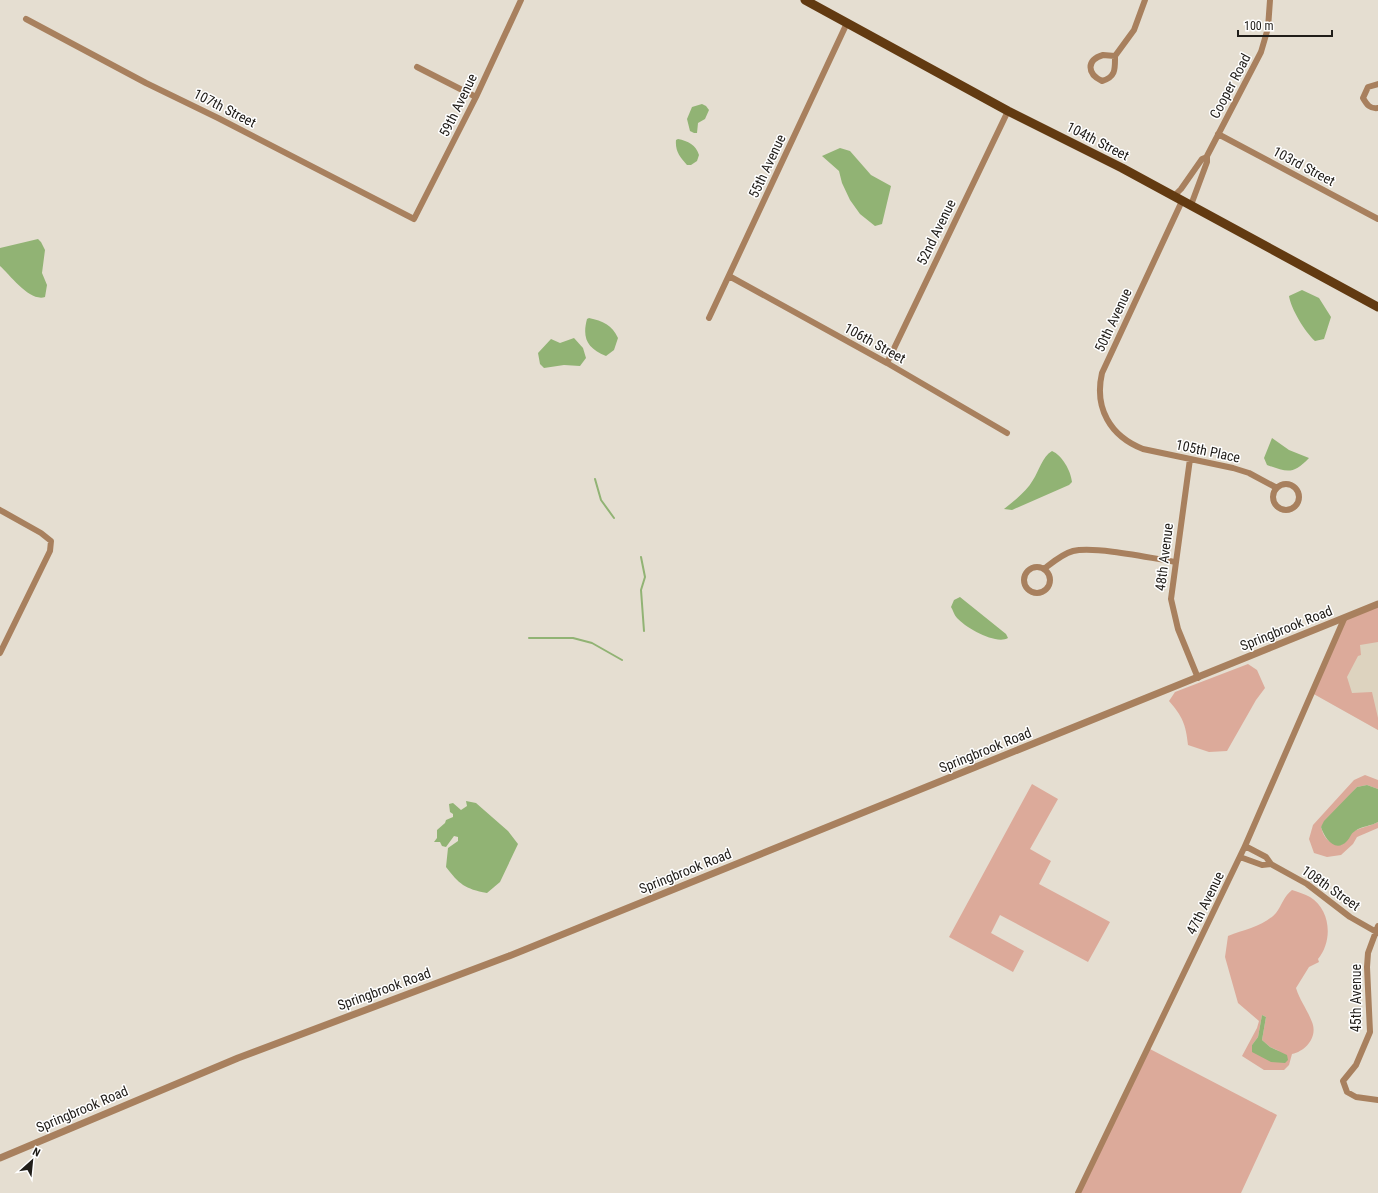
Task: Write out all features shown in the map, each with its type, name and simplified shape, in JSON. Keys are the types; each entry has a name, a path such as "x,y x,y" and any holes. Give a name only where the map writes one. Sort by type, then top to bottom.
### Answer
{"main road":[{"name":"104th Street","path":"805,0 1008,110 1174,196 1378,307"}],"street":[{"name":"59th Avenue","path":"414,219 476,97 521,0"},
{"path":"1115,56 1103,55 1096,58 1091,64 1090,71 1095,78 1102,81 1109,79 1114,73 1115,56 1134,30 1145,0"},
{"name":"Cooper Road","path":"1174,196 1181,189 1202,159 1206,157 1261,52 1268,28 1270,0"},
{"name":"107th Street","path":"26,19 146,83 218,118 414,219"},
{"name":"55th Avenue","path":"709,318 847,23"},
{"path":"417,67 476,97"},
{"path":"1378,84 1368,87 1363,98 1367,105 1371,108 1378,108"},
{"name":"52nd Avenue","path":"887,363 1008,110"},
{"name":"103rd Street","path":"1218,134 1378,219"},
{"name":"Cooper Road","path":"1186,203 1207,162 1206,157"},
{"name":"50th Avenue","path":"1132,445 1121,437 1107,422 1100,401 1100,382 1102,373 1186,203"},
{"name":"106th Street","path":"729,276 887,363 1007,433"},
{"name":"105th Place","path":"1132,445 1143,450 1245,471 1277,488"},
{"name":"48th Avenue","path":"1190,459 1171,599 1178,629 1198,678"},
{"name":"105th Place","path":"1285,484 1293,486 1299,493 1296,506 1289,510 1277,506 1273,499 1277,488 1285,484"},
{"path":"0,510 41,532 51,541 50,551 0,653"},
{"path":"1044,569 1049,576 1047,588 1040,592 1028,589 1024,581 1026,573 1032,568 1044,569 1063,555 1074,551 1095,551 1176,562"},
{"name":"Springbrook Road","path":"0,1158 238,1058 516,954 1378,604"},
{"name":"47th Avenue","path":"1078,1193 1240,857 1344,619"},
{"name":"108th Street","path":"1245,846 1266,857 1271,864 1307,884 1350,917 1377,930"},
{"name":"108th Street","path":"1240,857 1262,865 1271,864"},
{"name":"45th Avenue","path":"1377,930 1368,952 1367,969 1370,1032 1356,1065 1343,1082 1347,1092 1356,1097 1378,1100"}],"shaded area":[{"path":"702,104 709,110 705,119 698,123 697,133 694,133 690,131 687,119 692,107"},
{"path":"678,139 691,144 698,152 699,155 697,161 691,165 687,165 678,154 676,140"},
{"path":"840,148 850,151 871,175 891,186 882,224 875,226 860,214 850,200 842,183 839,171 822,156"},
{"path":"38,239 45,250 42,273 47,285 45,297 39,298 27,292 0,266 0,248"},
{"path":"1302,290 1319,298 1331,317 1324,339 1315,341 1295,314 1289,296"},
{"path":"589,318 606,324 613,330 618,338 614,350 606,356 594,350 588,342 585,332 587,319"},
{"path":"574,338 583,348 586,358 580,366 564,365 544,368 540,364 538,353 551,339 560,343"},
{"path":"1272,438 1289,450 1309,458 1294,470 1285,470 1267,465 1264,458"},
{"path":"1052,451 1059,456 1065,464 1070,473 1072,482 1069,485 1012,510 1004,509 1027,488 1043,460"},
{"path":"960,597 1006,634 1008,638 1003,640 989,637 974,631 961,622 956,617 951,607 954,600"},
{"path":"1378,604 1378,730 1312,693"},
{"path":"1378,604 1378,642 1360,645 1361,655 1358,656 1347,677 1352,693 1372,692 1378,718 1378,730 1312,693 1344,619"},
{"path":"1248,664 1257,670 1265,688 1256,700 1227,751 1209,752 1188,745 1183,721 1169,701 1175,692"},
{"path":"1365,775 1378,780 1378,789 1367,785 1357,787 1321,827 1328,840 1341,845 1350,834 1360,828 1378,822 1378,828 1357,837 1353,844 1341,855 1327,857 1314,853 1309,839 1313,825 1354,780"},
{"path":"1032,784 1058,799 1030,849 1051,861 1039,884 1110,922 1088,962 1000,915 991,933 1024,951 1013,972 949,937"},
{"path":"1367,785 1378,789 1378,822 1355,831 1343,845 1334,845 1327,839 1322,831 1321,827 1324,821 1357,787"},
{"path":"466,801 476,803 508,831 518,844 500,882 487,893 473,890 463,885 446,867 448,848 458,841 458,837 454,836 446,847 442,846 440,842 434,842 437,838 437,830 445,823 446,820 453,817 453,814 450,812 449,804 453,803 461,810 467,806"},
{"path":"1292,890 1301,893 1310,897 1317,903 1326,918 1328,935 1323,952 1318,959 1319,962 1309,967 1296,988 1312,1022 1312,1038 1306,1047 1292,1054 1289,1065 1284,1070 1264,1070 1242,1056 1257,1028 1259,1021 1238,1003 1225,957 1228,936 1260,925 1271,918 1276,913 1289,892","holes":["1262,1015 1266,1017 1262,1040 1270,1047 1279,1051 1252,1045 1258,1037"]},
{"path":"1262,1015 1266,1017 1262,1040 1270,1047 1287,1055 1288,1060 1285,1063 1271,1062 1252,1052 1252,1045 1258,1037"},
{"path":"1148,1048 1277,1115 1241,1193 1078,1193"}],"waterway":[{"path":"595,479 601,500 614,518"},
{"path":"641,557 645,577 641,590 644,631"},
{"path":"529,638 573,638 592,643 622,660"}]}
